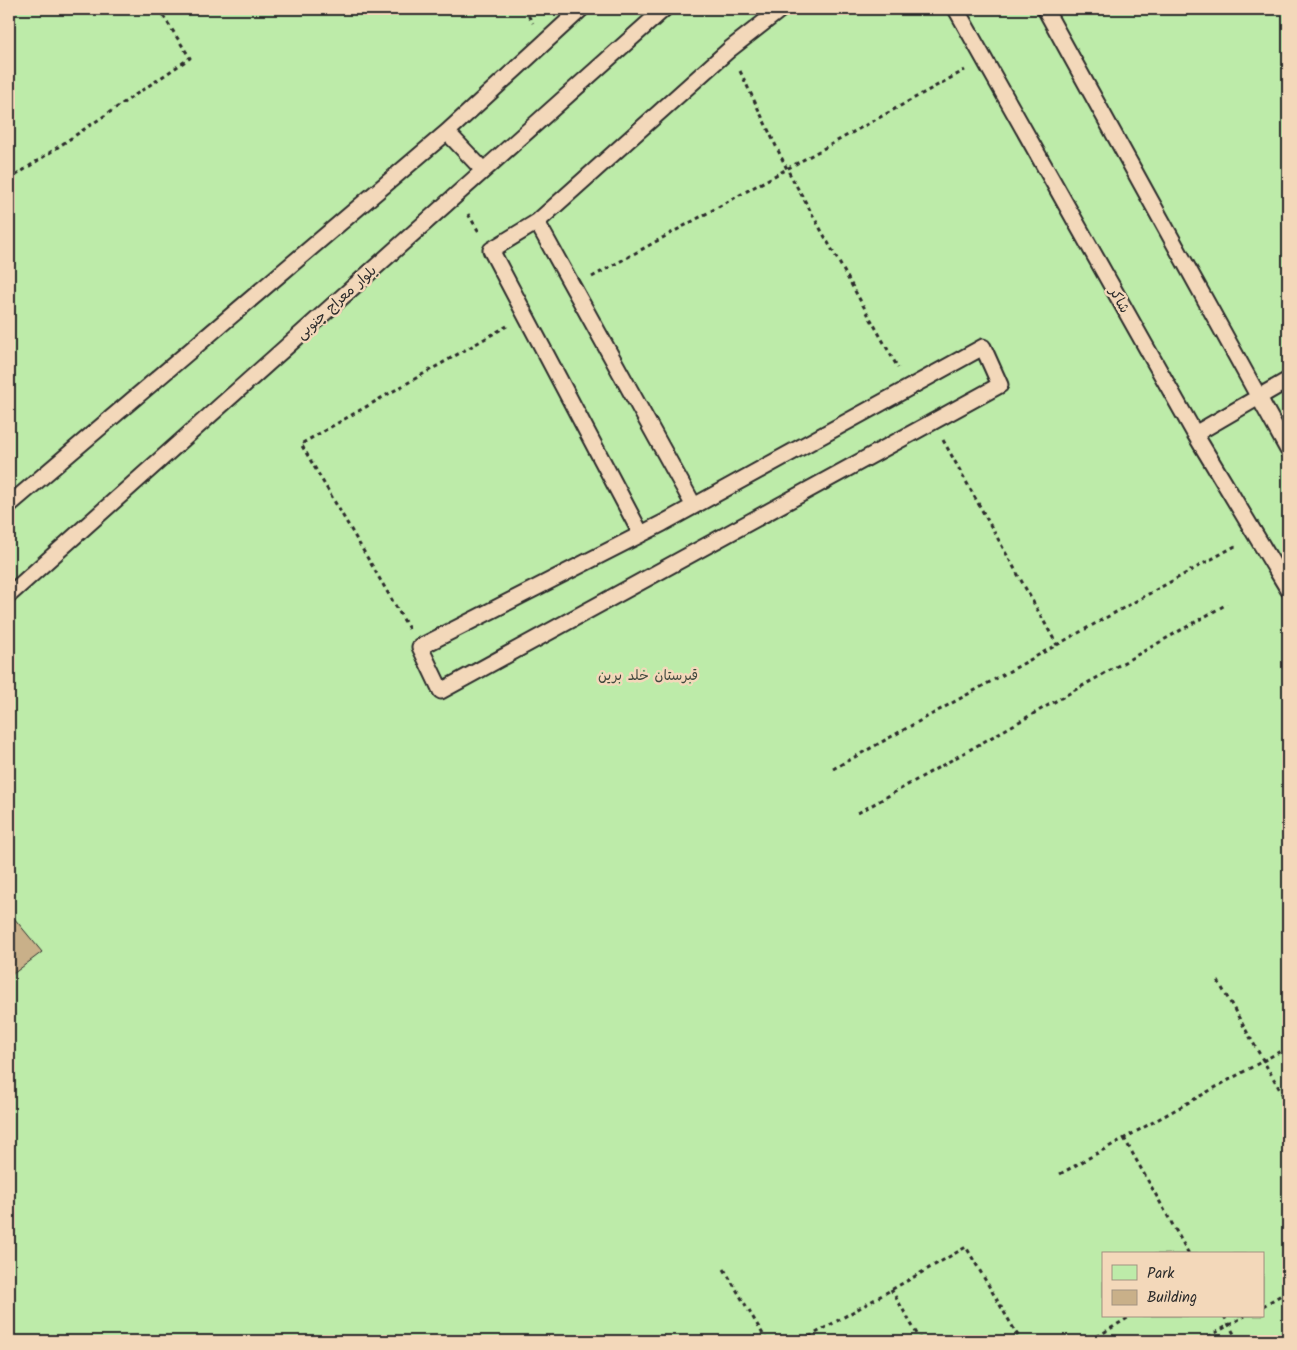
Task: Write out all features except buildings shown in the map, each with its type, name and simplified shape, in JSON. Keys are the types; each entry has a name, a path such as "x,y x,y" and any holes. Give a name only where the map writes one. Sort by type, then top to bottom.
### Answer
{"lane":[{"path":"9,505 447,132 582,9"},
{"name":"بلوار معراج جنوبی","path":"9,595 664,9"},
{"path":"641,534 491,250 536,222 730,49 781,9"},
{"name":"شاکر","path":"956,9 1195,434 1288,589"},
{"path":"1045,9 1288,450"},
{"path":"447,132 484,170"},
{"path":"536,222 694,506"},
{"path":"982,348 1000,385 441,691 420,647 694,506 909,388 982,348"},
{"path":"1195,434 1288,380"}],"path":[{"path":"9,180 190,58 159,9"},
{"path":"730,49 787,169 909,388"},
{"path":"456,194 491,250"},
{"path":"932,422 1057,645"},
{"path":"833,769 1256,535"},
{"path":"858,813 1227,604"},
{"path":"1218,981 1288,1104"},
{"path":"1060,1174 1288,1047"},
{"path":"1124,1138 1188,1252"},
{"path":"802,1341 966,1247 1020,1341"},
{"path":"724,1270 767,1341"},
{"path":"891,1289 921,1341"},
{"path":"1264,1305 1288,1291"},
{"path":"1090,1341 1128,1318"},
{"path":"1225,1318 1238,1341"},
{"path":"1201,1341 1241,1318"}],"green space":[{"name":"قبرستان خلد برین","path":"9,9 1288,9 1288,1341 9,1341"}]}
